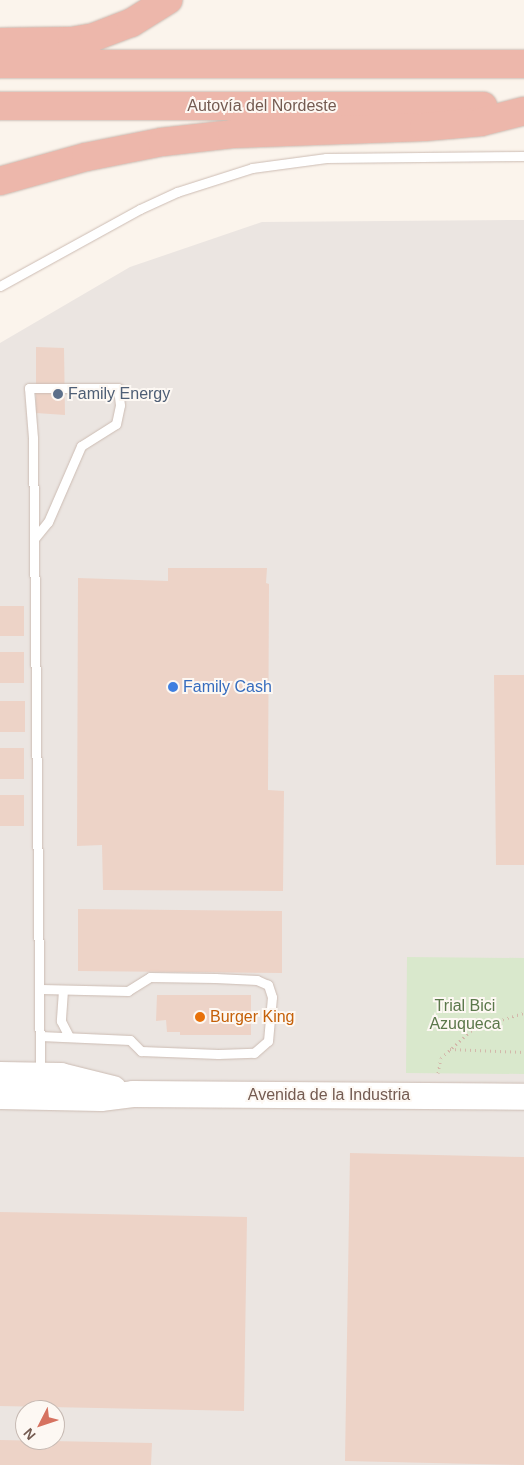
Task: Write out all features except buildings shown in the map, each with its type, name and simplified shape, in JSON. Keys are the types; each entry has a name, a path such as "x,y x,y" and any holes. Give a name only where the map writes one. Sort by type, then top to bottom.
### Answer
{"highway":[{"path":"0,42 72,41 94,38 131,24 168,0"},
{"path":"0,64 524,64"},
{"name":"Autovía del Nordeste","path":"0,106 524,106"},
{"path":"0,181 86,157 162,142 232,134 424,128 481,122 524,110"}],"street":[{"name":"Avenida de la Industria","path":"0,1075 61,1076 133,1094"},
{"path":"0,1086 37,1086 40,1075"},
{"name":"Avenida de la Industria","path":"0,1096 84,1098 133,1094 524,1097"}],"lane":[{"path":"0,286 140,209 177,192 252,168 326,158 524,156"},
{"path":"34,539 48,522 81,446 116,424 120,405 118,388 29,388 34,539 41,989 40,1075"},
{"path":"40,1036 130,1040 142,1051 218,1054 254,1052 268,1041 272,996 268,986 257,980 214,978 150,977 128,992 41,989"},
{"path":"63,990 61,1021 69,1037"}],"path":[{"path":"432,1095 441,1058 450,1049 474,1028 524,1013"},
{"path":"450,1049 524,1052"}],"shaded area":[{"path":"524,220 524,1465 0,1465 0,343 130,267 262,222"}],"green space":[{"name":"Trial Bici Azuqueca","path":"407,957 524,958 524,1074 406,1073"}],"place":[{"name":"Family Energy","path":"58,394"},
{"name":"Family Cash","path":"173,687"},
{"name":"Burger King","path":"200,1017"}]}
